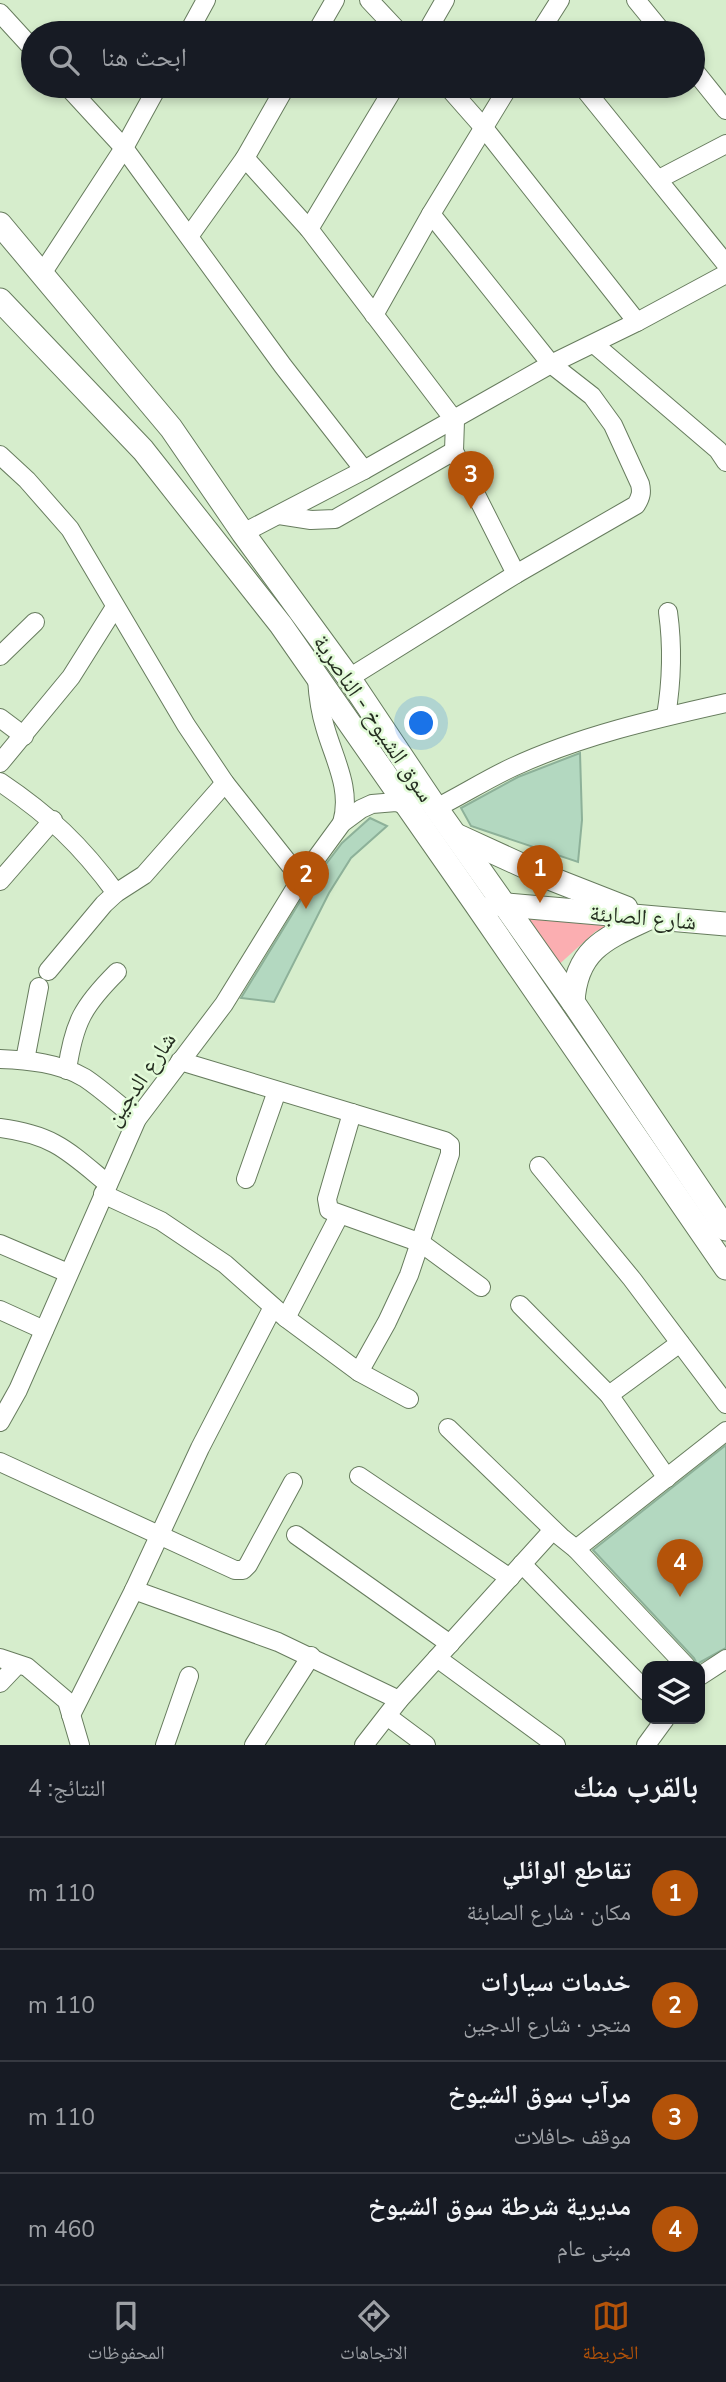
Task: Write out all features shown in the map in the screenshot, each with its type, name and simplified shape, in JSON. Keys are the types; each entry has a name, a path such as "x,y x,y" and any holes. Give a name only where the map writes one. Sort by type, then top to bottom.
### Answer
{"main road":[{"name":"سوق الشيوخ - الناصرية","path":"0,223 171,428 243,533 349,678 726,1228"},
{"name":"سوق الشيوخ - الناصرية","path":"0,300 143,450 281,625 726,1268"},
{"path":"143,450 171,428"},
{"path":"455,834 552,879 652,917"},
{"name":"شارع الصابئة","path":"475,902 726,923"},
{"path":"573,1002 575,982 582,964 594,948 610,937 652,917"}],"street":[{"path":"323,21 335,0"},
{"path":"369,0 389,21"},
{"path":"433,21 445,0"},
{"path":"547,21 560,0"},
{"path":"636,0 653,21"},
{"path":"192,21 198,4"},
{"path":"0,13 21,36"},
{"path":"705,84 726,110"},
{"path":"78,98 124,148 190,235 237,304 364,470"},
{"path":"43,272 124,148 151,98"},
{"path":"190,235 245,158 279,98"},
{"path":"309,229 388,98"},
{"path":"458,98 637,323"},
{"path":"374,314 502,98"},
{"path":"592,98 726,264"},
{"path":"659,179 726,144"},
{"path":"245,158 309,229 454,421 454,451 516,574"},
{"path":"349,678 516,574 636,505 642,492 613,425 592,396 551,365 431,214"},
{"path":"243,533 454,421 551,365 637,323 726,274"},
{"path":"594,344 718,450 726,462"},
{"path":"279,515 311,520 335,519 454,451"},
{"path":"0,455 27,480 70,529 186,725 225,783 301,879"},
{"path":"0,763 71,677 115,607"},
{"path":"666,716 672,683 673,648 668,612"},
{"path":"0,656 35,622"},
{"path":"317,679 324,723 346,792 342,823"},
{"path":"436,808 514,767 579,742 666,716 726,704"},
{"path":"0,718 24,736"},
{"path":"0,782 53,820 90,857 116,893"},
{"path":"48,971 116,893 144,875 225,783"},
{"name":"شارع الدجين","path":"0,1422 18,1390 137,1119 224,1004 301,879 342,823 372,804 407,804"},
{"path":"0,881 53,820"},
{"path":"67,1070 79,1019 91,997 117,972"},
{"path":"25,1060 39,987"},
{"path":"0,1059 25,1060 67,1070 85,1078 137,1119"},
{"path":"180,1060 445,1141 450,1145 450,1154 421,1243 398,1299 359,1372"},
{"path":"246,1180 277,1091"},
{"path":"352,1113 327,1199 329,1210 339,1216 421,1243 481,1287"},
{"path":"0,1128 37,1134 58,1143 105,1189 161,1221 214,1257 279,1312 359,1372 409,1399"},
{"path":"539,1166 632,1279 726,1404"},
{"path":"71,1715 134,1590 200,1448 279,1312 339,1216"},
{"path":"0,1244 68,1273"},
{"path":"520,1305 609,1395 667,1478"},
{"path":"0,1310 44,1330"},
{"path":"609,1395 680,1343"},
{"path":"448,1428 576,1549 681,1661"},
{"path":"576,1549 726,1431"},
{"path":"0,1462 235,1570 243,1570 248,1565 293,1482"},
{"path":"359,1476 510,1578"},
{"path":"364,1745 398,1700 553,1530"},
{"path":"296,1535 450,1644"},
{"path":"522,1564 642,1687"},
{"path":"134,1590 278,1642 398,1700"},
{"path":"254,1745 311,1657"},
{"path":"0,1658 27,1667 66,1700 80,1745"},
{"path":"437,1658 555,1745"},
{"path":"705,1673 726,1659"},
{"path":"0,1683 17,1665"},
{"path":"165,1745 189,1676"},
{"path":"387,1716 426,1745"},
{"path":"646,1745 661,1724"}],"shaded area":[{"path":"524,916 611,921 611,927 596,931 555,968"}],"building":[{"path":"580,753 582,820 578,862 471,826 461,808 518,777"},
{"path":"370,818 387,826 351,858 329,893 274,1002 241,998 310,885 342,843"},
{"path":"726,1445 726,1648 702,1661 696,1661 593,1550"}],"place":[{"name":"مرآب سوق الشيوخ","path":"471,509"},
{"name":"تقاطع الوائلي","path":"540,903"},
{"name":"خدمات سيارات","path":"306,909"},
{"name":"مديرية شرطة سوق الشيوخ","path":"680,1597"}]}
